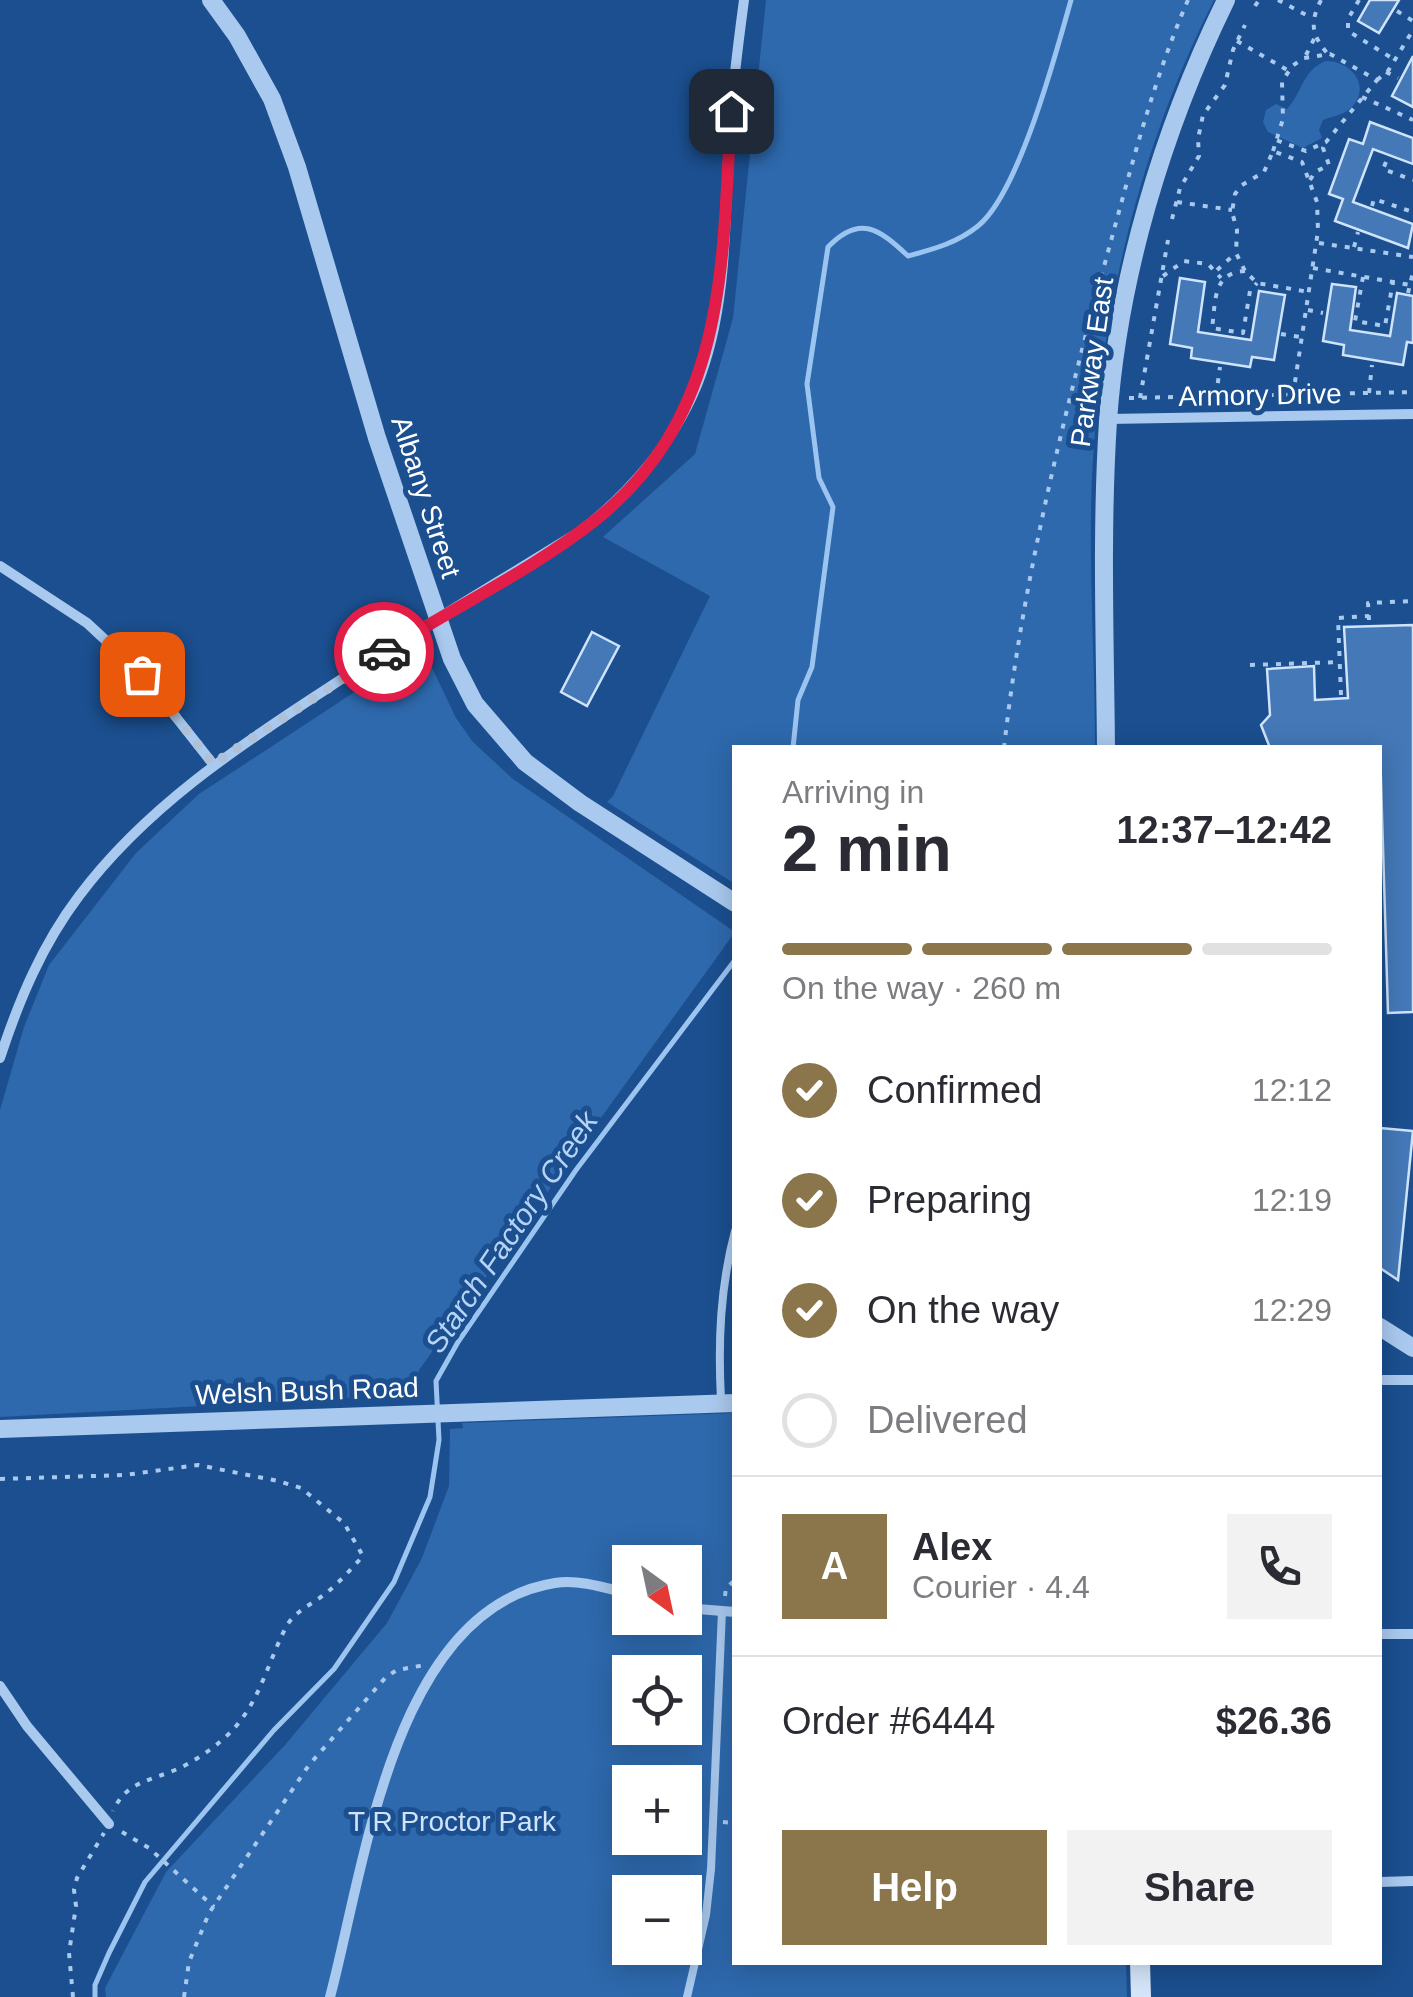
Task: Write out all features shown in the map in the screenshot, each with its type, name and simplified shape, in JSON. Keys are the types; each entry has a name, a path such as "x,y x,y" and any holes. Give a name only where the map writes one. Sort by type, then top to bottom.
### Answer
{"main road":[{"path":"1140,1965 1141,1997"}],"street":[{"name":"Albany Street","path":"211,0 237,36 272,99 297,167 377,438 452,659 475,704 525,762 580,804 732,901"},
{"path":"0,1058 31,976 78,896 180,790 213,764 601,515 648,466 678,424 698,382 714,316 744,0"},
{"name":"Parkway East","path":"1106,745 1104,508 1108,419 1134,263 1166,142 1199,55 1226,0"},
{"name":"Armory Drive","path":"1108,419 1413,414"},
{"path":"0,566 87,623 128,661 213,764"},
{"path":"1382,1328 1413,1348"},
{"path":"1382,1380 1413,1380"},
{"name":"Welsh Bush Road","path":"0,1430 728,1403"},
{"path":"330,1997 386,1767 424,1685 467,1631 496,1607 528,1590 558,1582 612,1590"},
{"path":"702,1609 732,1612"},
{"path":"1382,1634 1413,1634"},
{"path":"0,1686 27,1726 109,1824"},
{"path":"1382,1882 1413,1881"}],"lane":[{"path":"728,1403 719,1340 722,1292 732,1246"},
{"path":"687,1997 706,1915 711,1869 722,1611"}],"path":[{"path":"1004,745 1024,606 1075,382 1126,187 1188,0"},
{"path":"1255,6 1258,0"},
{"path":"1321,0 1312,18 1315,38 1328,54 1376,80"},
{"path":"1358,0 1348,19 1348,31 1395,60"},
{"path":"1281,1 1312,18"},
{"path":"1397,12 1413,21"},
{"path":"1172,220 1175,202 1200,156 1198,132 1204,115 1225,84 1245,25"},
{"path":"1310,182 1315,172 1332,167 1323,148 1326,142 1386,72 1413,30"},
{"path":"1309,292 1258,282 1245,271 1236,253 1238,230 1232,210 1242,184 1264,172 1283,120 1280,92 1289,71 1304,58 1315,38"},
{"path":"1237,41 1289,71"},
{"path":"1304,58 1328,54"},
{"path":"1386,72 1398,78"},
{"path":"1362,98 1413,120"},
{"path":"1276,140 1306,152"},
{"path":"1294,395 1318,214 1302,162 1306,152 1326,142"},
{"path":"1272,151 1302,162"},
{"path":"1386,162 1383,169 1413,180"},
{"path":"1372,206 1374,199 1413,212"},
{"path":"1175,202 1232,210"},
{"path":"1354,248 1358,232"},
{"path":"1140,398 1168,240"},
{"path":"1316,242 1413,258"},
{"path":"1383,253 1387,242"},
{"path":"1216,271 1236,253"},
{"path":"1165,256 1208,264 1222,278"},
{"path":"1161,278 1184,260"},
{"path":"1313,268 1410,285"},
{"path":"1222,278 1245,271"},
{"path":"1408,293 1413,272"},
{"path":"1363,277 1355,322 1371,327 1385,326 1393,282"},
{"path":"1222,278 1212,328 1244,332 1250,291 1258,282"},
{"path":"1306,310 1323,313"},
{"path":"1281,334 1302,338"},
{"path":"1368,393 1372,365"},
{"path":"1216,396 1220,367"},
{"path":"1130,398 1413,392"},
{"path":"1341,695 1338,618 1369,618 1368,602 1413,601"},
{"path":"1250,665 1340,662"},
{"path":"0,1480 125,1475 198,1465 278,1481 301,1488 344,1524 364,1556 325,1594 298,1612 284,1630 262,1691 238,1724 220,1742 177,1770 131,1787 115,1806 109,1824 77,1878 69,1953 73,1997"},
{"path":"722,1611 726,1588 732,1583"},
{"path":"184,1997 189,1962 214,1908 300,1776 386,1678 397,1670 442,1662"},
{"path":"109,1824 148,1848 214,1908"}],"green space":[{"path":"766,0 1214,0 1151,152 1122,259 1102,367 1091,502 1095,745 732,745 732,882 607,802 710,596 603,537 695,454 733,318"},
{"path":"1326,61 1343,65 1355,75 1360,90 1353,106 1323,120 1319,130 1322,138 1303,148 1268,132 1263,122 1266,110 1276,104 1287,109 1307,76"},
{"path":"417,651 424,651 456,718 473,742 513,779 732,930 732,936 419,1370 420,1394 0,1417 0,1110 24,1027 49,965 136,853 199,794"},
{"name":"T R Proctor Park","path":"732,1413 732,1965 1126,1965 1127,1997 106,1997 105,1988 166,1872 285,1745 387,1623 422,1558 449,1486 450,1429 463,1428 462,1423"}],"building":[{"path":"1370,0 1399,0 1379,33 1358,21"},
{"path":"1413,56 1413,107 1392,96"},
{"path":"1370,122 1413,138 1413,164 1373,149 1353,202 1413,224 1408,248 1335,221 1343,199 1329,194 1349,139 1363,144"},
{"path":"1180,278 1205,282 1198,332 1251,340 1259,291 1285,295 1274,360 1252,357 1250,367 1191,358 1192,348 1170,344"},
{"path":"1332,284 1356,287 1350,330 1390,336 1397,293 1413,296 1413,343 1407,342 1403,365 1343,355 1344,345 1323,341"},
{"path":"1413,625 1413,1012 1388,1013 1382,745 1269,745 1261,725 1270,715 1267,669 1314,666 1315,700 1348,698 1344,627"},
{"path":"592,632 619,646 587,706 561,692"},
{"path":"1382,1128 1413,1131 1398,1280 1382,1269"}],"waterway":[{"name":"Starch Factory Creek","path":"793,745 798,700 812,667 833,507 819,478 807,384 828,247 850,231 869,229 908,256 953,241 978,226 1008,184 1021,154 1071,0"},
{"name":"Starch Factory Creek","path":"95,1997 95,1985 145,1882 274,1730 334,1669 394,1582 430,1497 439,1440 436,1381 458,1342 576,1170 732,964"}],"way so far":[{"path":"142,674 213,764 384,652"}],"route":[{"path":"384,652 601,515 648,466 678,424 698,382 714,316 731,111"}]}
